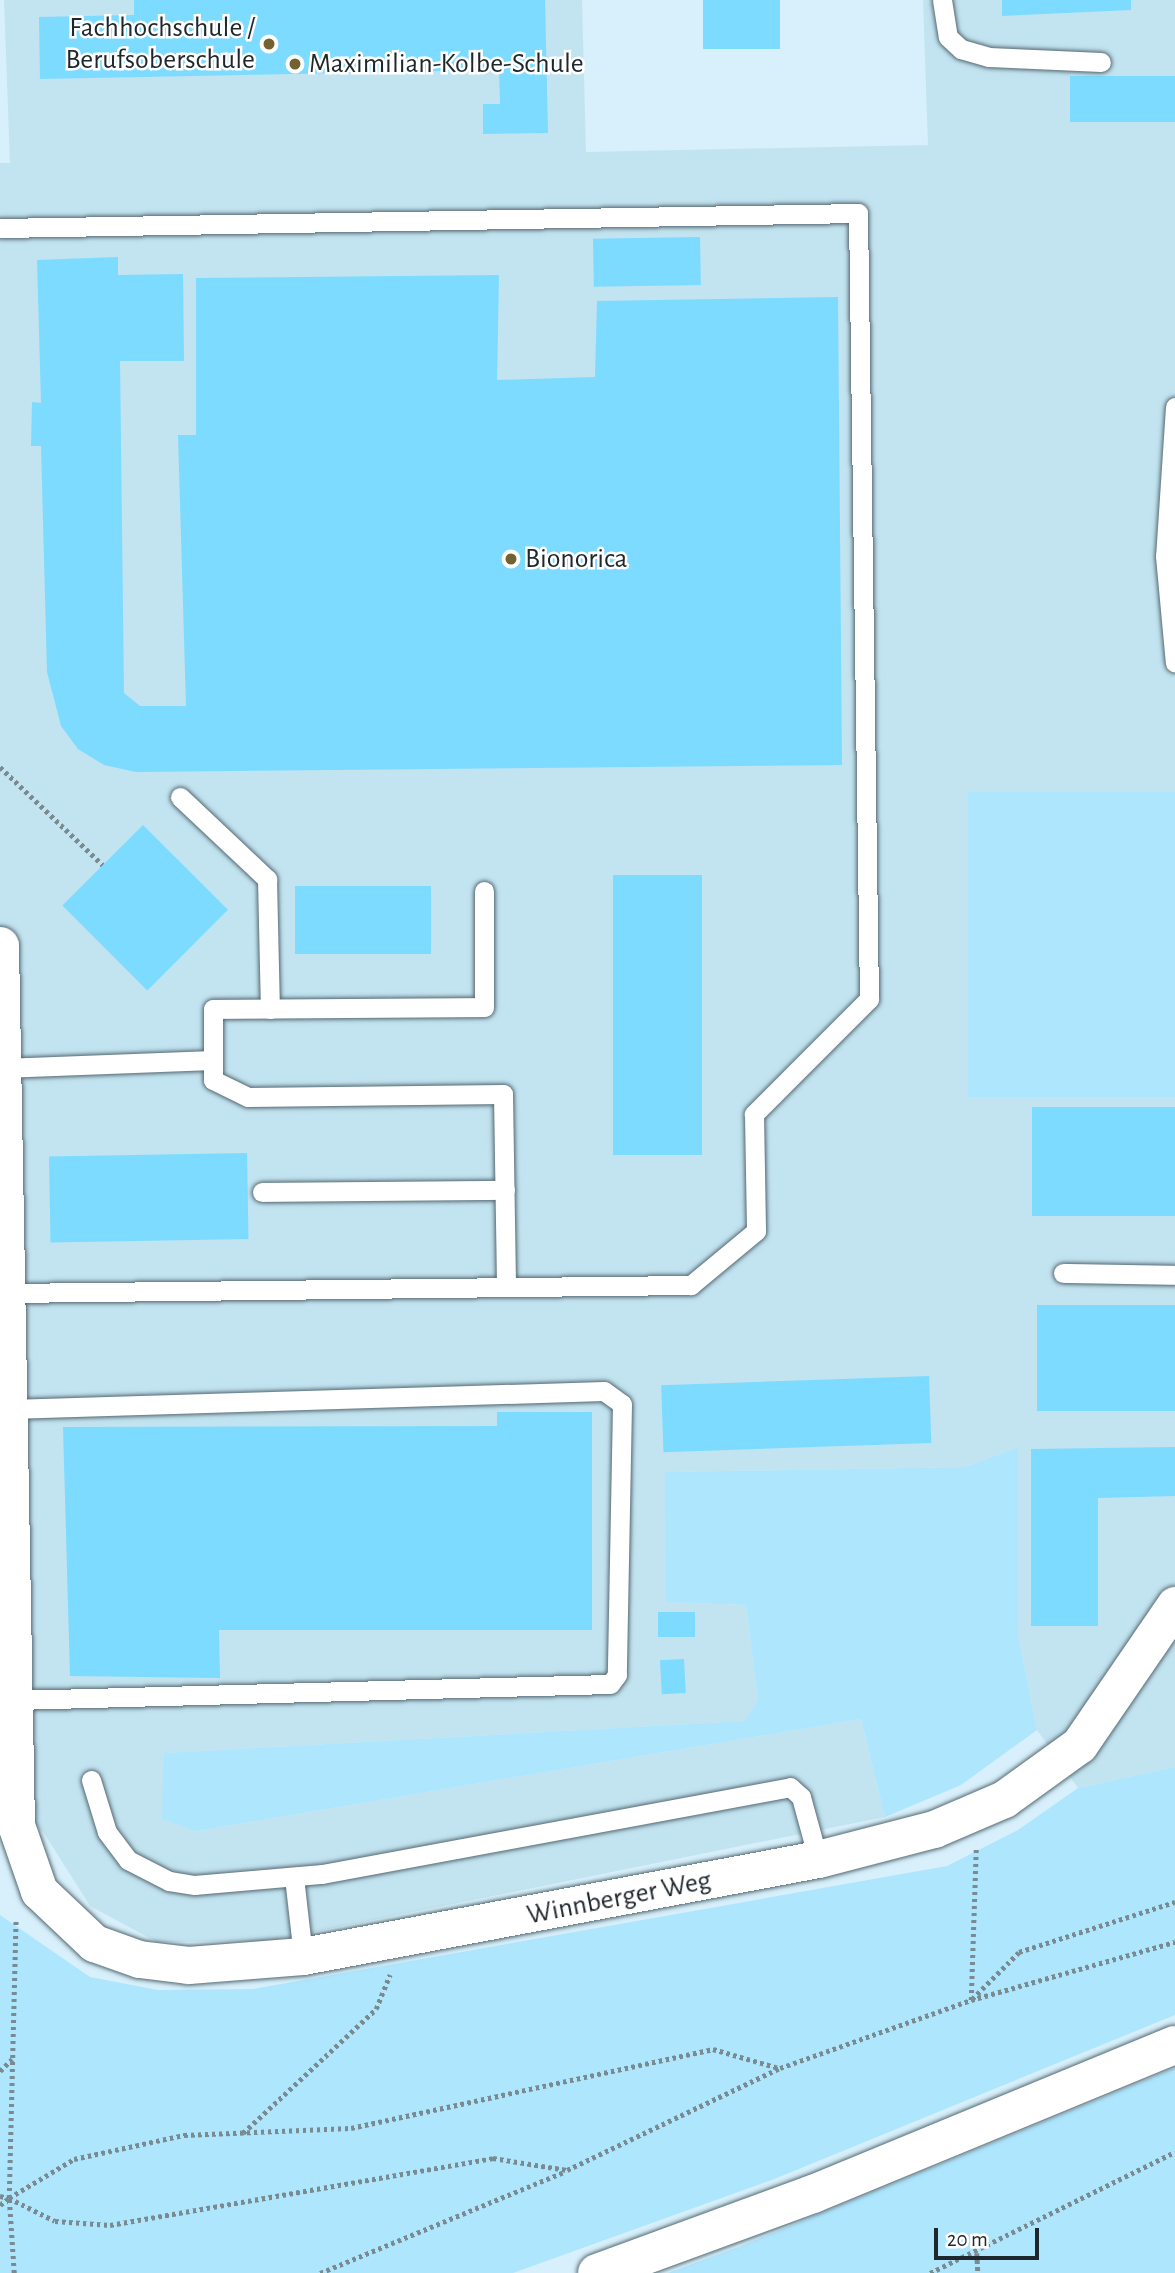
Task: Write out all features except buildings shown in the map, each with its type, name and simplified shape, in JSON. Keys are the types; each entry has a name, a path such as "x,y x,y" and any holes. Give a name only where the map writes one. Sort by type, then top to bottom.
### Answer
{"main road":[{"path":"597,2273 813,2194 1175,2045"}],"street":[{"path":"0,945 15,1700"},
{"name":"Winnberger Weg","path":"15,1700 18,1846 54,1910 116,1953 188,1965 303,1956 405,1940 818,1859 977,1813 1079,1745 1175,1605"}],"lane":[{"path":"942,0 948,37 961,49 989,57 1101,62"},
{"path":"0,228 858,213 869,999 754,1114 756,1231 691,1285 7,1293"},
{"path":"1175,407 1165,556 1175,663"},
{"path":"180,797 267,879 270,1009"},
{"path":"484,891 484,1007 214,1009 213,1080 248,1097 503,1094 506,1286"},
{"path":"2,1068 213,1060"},
{"path":"262,1192 505,1190"},
{"path":"1063,1273 1175,1275"},
{"path":"9,1409 604,1391 622,1404 617,1675 610,1684 15,1700"},
{"path":"91,1780 114,1846 146,1872 195,1885 294,1877 790,1787 801,1797 818,1859"},
{"path":"294,1877 303,1956"}],"path":[{"path":"0,767 103,865"},
{"path":"971,2000 977,1813"},
{"path":"971,2000 1019,1952 1175,1902"},
{"path":"14,2273 9,2198 16,1913"},
{"path":"242,2133 376,2009 405,1940"},
{"path":"320,2273 567,2170 780,2068 971,2000 1175,1942"},
{"path":"0,2205 74,2159 184,2135 351,2129 713,2049 780,2068"},
{"path":"0,2071 12,2059"},
{"path":"930,2273 977,2253 1175,2152"},
{"path":"0,2196 55,2221 110,2225 493,2158 567,2170"},
{"path":"977,2253 978,2273"}],"shaded area":[{"path":"4,0 582,0 586,152 928,145 923,0 1175,0 1175,1767 1078,1788 1037,1730 1018,1634 1018,1447 966,1467 666,1472 667,1602 746,1605 758,1700 746,1721 165,1753 196,1831 861,1719 885,1817 269,1941 157,1942 90,1906 44,1833 0,1790 0,163 10,163"},
{"path":"968,792 1175,792 1175,1097 968,1097"},
{"path":"1018,1447 1018,1634 1037,1730 961,1785 885,1817 861,1719 196,1831 162,1819 164,1753 745,1721 758,1700 746,1605 666,1602 665,1472 966,1467"},
{"path":"1175,1767 1175,2015 772,2180 513,2273 0,2273 0,1915 90,1977 158,1990 253,1989 947,1866 1018,1830 1078,1788"},
{"path":"1175,2068 1175,2273 668,2273 741,2246"}],"place":[{"name":"Fachhochschule / Berufsoberschule","path":"269,44"},
{"name":"Maximilian-Kolbe-Schule","path":"295,64"},
{"name":"Bionorica","path":"511,559"}]}
